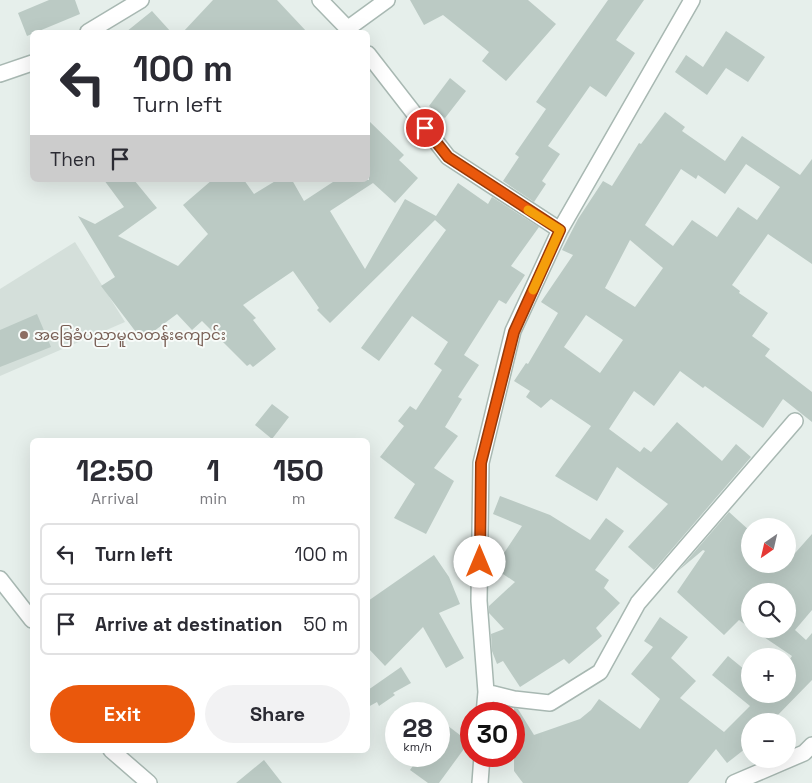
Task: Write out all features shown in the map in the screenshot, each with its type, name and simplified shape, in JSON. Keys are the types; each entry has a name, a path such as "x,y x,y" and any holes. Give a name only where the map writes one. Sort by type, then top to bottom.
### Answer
{"street":[{"path":"91,30 141,0"},
{"path":"320,0 348,30"},
{"path":"350,30 387,0"},
{"path":"485,702 480,601 481,463 514,332 560,230 692,0"},
{"path":"370,57 448,157 560,230"},
{"path":"0,74 30,63"},
{"path":"486,692 514,699 550,703 600,672 638,603 794,421"},
{"path":"0,579 30,617"},
{"path":"115,753 149,783"},
{"path":"734,783 810,755"},
{"path":"480,783 481,767"}],"shaded area":[{"path":"75,242 125,322 0,376 0,289"}],"building":[{"path":"49,0 75,0 80,14 41,30 30,30 30,35 27,36 18,13"},
{"path":"213,0 277,0 305,30 185,30"},
{"path":"410,0 528,0 556,24 506,81 482,61 489,52 443,15 424,25"},
{"path":"608,0 644,0 616,40 635,53 606,97 590,86 548,146 560,154 542,181 546,184 534,202 503,181 519,157 515,154 546,109 536,102"},
{"path":"152,11 169,30 128,30"},
{"path":"726,31 765,57 748,82 726,68 707,95 675,72 686,55 703,67"},
{"path":"450,78 466,91 445,118 429,106"},
{"path":"665,112 685,127 682,131 725,161 742,136 800,175 812,159 812,264 768,234 732,285 740,291 739,293 768,313 752,336 770,349 765,356 812,392 812,422 783,399 763,428 705,386 703,388 680,371 654,406 634,391 609,429 640,452 644,447 651,452 677,422 722,461 736,444 751,457 654,570 628,547 668,504 617,467 597,501 555,476 591,426 551,399 541,408 526,397 530,391 514,381 526,363 528,364 558,313 541,302 573,255 562,250 578,219 603,181 612,186 639,143 641,144","holes":["746,164 780,187 757,220 738,207 717,237 692,220 673,246 645,225 681,169 696,179 698,175 725,194","630,240 663,268 635,307 605,288","586,315 623,340 600,373 564,347"]},
{"path":"370,122 404,155 399,160 418,178 395,203 373,183 330,211 365,269 405,199 436,216 458,183 488,204 492,197 539,227 511,266 525,275 506,304 499,300 464,355 479,365 458,397 462,399 445,427 458,436 434,468 454,481 426,534 394,518 415,484 380,457 404,426 398,421 410,406 416,410 442,370 434,364 448,342 412,316 379,361 361,348 446,230 435,220 330,323 317,310 319,308 293,271 243,305 256,318 253,320 276,349 253,367 250,364 247,366 202,321 192,330 177,314 142,340 101,286 115,277 78,216 95,224 124,207 105,182 136,182 157,208 118,236 178,266 208,234 183,205 210,182 245,182 254,194 274,182 293,182 304,201 333,182 370,182"},
{"path":"37,314 51,347 0,367 0,330"},
{"path":"272,404 289,417 273,438 255,425"},
{"path":"500,496 550,515 590,540 606,518 624,531 595,570 609,580 604,588 620,603 596,628 602,636 569,664 564,659 520,687 503,661 497,664 492,651 491,634 504,629 489,613 489,606 515,582 494,568 522,526 493,514"},
{"path":"729,512 741,523 741,573 796,573 796,552 812,534 812,610 796,629 796,583 741,583 741,621 739,620 724,635 677,592 705,551 703,550 678,571"},
{"path":"434,555 449,577 460,604 439,613 464,658 446,668 423,627 385,666 370,650 370,600"},
{"path":"660,617 688,637 671,658 696,681 680,698 724,732 741,715 741,752 727,763 716,749 688,783 523,783 514,771 514,767 525,767 525,720 534,735 580,719 591,710 599,699 640,729 660,699 631,674 653,647 644,641"},
{"path":"796,631 806,640 812,633 812,680 796,696 796,648 780,648 765,638 796,638"},
{"path":"728,656 741,667 741,699 712,675"},
{"path":"401,667 411,683 393,693 395,695 379,706 377,702 370,706 370,689"},
{"path":"746,703 790,703 780,713 743,713 750,706"},
{"path":"450,727 460,735 460,754 439,783 428,783 410,770 412,767 450,767"},
{"path":"264,760 282,783 236,783"}],"slow traffic":[{"path":"528,210 560,230 533,290"}],"place":[{"name":"အခြေခံပညာမူလတန်းကျောင်း","path":"24,335"}],"route":[{"path":"425,128 448,157 560,230 514,332 481,463 480,562"}]}
